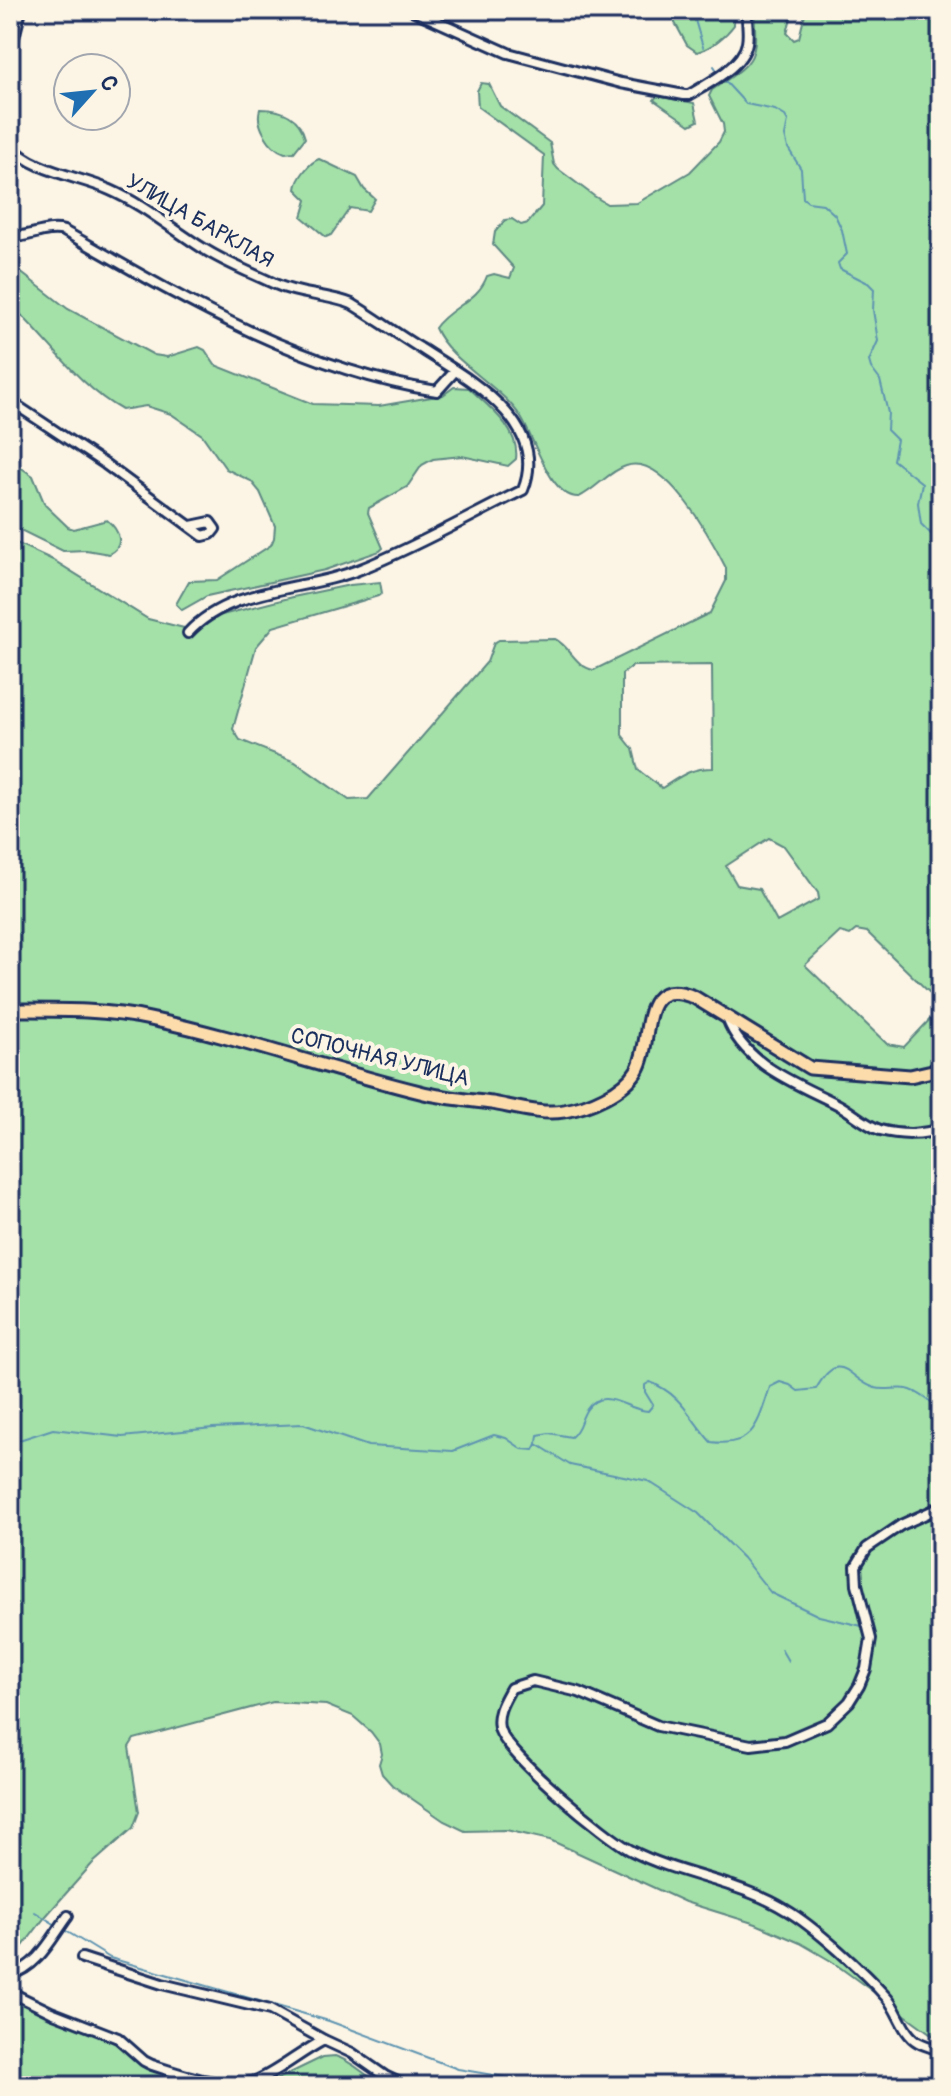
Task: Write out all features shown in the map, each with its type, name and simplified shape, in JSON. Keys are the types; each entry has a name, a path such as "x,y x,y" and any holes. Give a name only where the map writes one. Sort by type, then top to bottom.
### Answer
{"main road":[{"name":"СОПОЧНАЯ УЛИЦА","path":"10,1010 92,1012 147,1018 423,1093 555,1113 599,1099 633,1077 647,1042 650,1009 664,995 681,992 810,1068 910,1076 941,1069"}],"street":[{"path":"10,53 21,10"},
{"path":"412,10 508,53 621,83 689,95 742,57 747,44 746,10"},
{"name":"УЛИЦА БАРКЛАЯ","path":"10,145 29,160 108,189 142,206 208,252 277,285 295,293 335,297 352,304 490,396 512,418 523,438 530,467 523,490 361,569 262,594 216,610 200,619 188,633"},
{"path":"10,237 30,237 49,229 64,231 245,330 335,365 437,391 455,371"},
{"path":"10,401 191,526"},
{"path":"727,1018 739,1043 762,1062 805,1090 878,1129 926,1135 941,1128"},
{"path":"941,1507 901,1525 867,1548 856,1566 857,1584 871,1639 866,1669 849,1702 827,1723 785,1741 751,1745 658,1726 579,1692 533,1681 511,1688 499,1709 499,1729 505,1740 541,1780 630,1850 689,1875 744,1891 786,1910 817,1933 888,1999 915,2041 941,2050"},
{"path":"10,1975 23,1971 35,1962 68,1916"},
{"path":"82,1958 162,1984 270,2010 352,2053 400,2083 414,2086"},
{"path":"10,1992 51,2012 110,2033 152,2065 226,2083 240,2085 259,2079 324,2040"}],"green space":[{"path":"668,10 734,10 734,25 717,42 697,52 687,45"},
{"path":"754,10 793,10 787,33 794,40 799,38 806,10 889,10 907,13 941,10 941,2041 831,1961 800,1943 756,1924 685,1902 550,1840 506,1830 465,1831 444,1821 392,1785 382,1774 380,1744 371,1732 353,1716 326,1705 273,1702 134,1739 129,1747 139,1812 133,1828 92,1864 10,1963 10,540 53,560 148,619 188,629 218,616 293,597 380,582 382,593 378,596 273,627 256,647 233,729 240,740 295,762 349,800 368,799 487,662 494,643 499,640 555,639 582,665 594,670 710,613 726,581 726,568 710,538 671,485 656,472 641,465 626,466 579,497 569,495 551,478 520,416 501,394 451,351 435,328 477,292 487,276 494,274 510,278 514,268 493,245 495,232 505,220 512,219 521,225 528,223 542,206 544,155 478,107 477,91 481,83 489,84 500,106 550,143 558,169 607,204 637,203 690,172 719,142 724,132 723,124 709,96 712,90 737,73 750,59 755,41","holes":["712,665 713,768 692,771 662,788 638,770 633,749 622,735 622,674 633,666","769,838 784,846 818,893 819,899 777,922 759,889 737,885 726,866","856,930 867,932 931,994 935,1014 904,1047 887,1044 805,965 840,932 850,935"]},
{"path":"657,96 694,103 698,121 690,125 654,100"},
{"path":"260,109 282,112 298,124 305,138 294,152 285,153 269,141 261,128"},
{"path":"319,159 357,177 375,199 368,211 350,208 331,235 326,237 302,217 307,200 296,189 304,171"},
{"path":"10,264 68,309 154,355 167,357 199,347 205,350 215,365 313,404 379,406 443,395 454,387 469,388 508,428 516,448 516,459 508,466 462,456 433,459 422,465 407,487 369,508 368,513 383,548 380,551 325,570 207,596 182,610 176,604 189,581 217,580 271,545 275,526 260,492 251,481 226,469 202,435 171,414 146,406 122,410 91,388 10,304"},
{"path":"10,460 33,476 45,505 68,527 74,529 107,520 115,528 118,547 109,554 86,550 63,551 10,525"},
{"path":"10,1996 52,2017 98,2033 146,2069 222,2086 10,2086"},
{"path":"335,2056 388,2086 263,2086 323,2057"}],"waterway":[{"path":"692,10 703,47"},
{"path":"714,66 719,74"},
{"path":"723,79 746,104 775,110 785,116 788,121 785,136 788,148 801,169 803,198 823,204 835,215 847,254 838,263 840,269 874,289 873,310 878,341 869,361 880,380 888,413 887,430 897,440 893,460 922,483 918,503 921,524 941,544"},
{"path":"537,1443 538,1435 549,1433 571,1437 587,1409 600,1399 648,1411 653,1405 645,1392 645,1385 650,1382 678,1400 711,1442 725,1443 745,1437 757,1422 770,1387 780,1382 798,1391 816,1389 832,1369 845,1369 875,1388 910,1390 934,1404 941,1403"},
{"path":"10,1443 53,1429 122,1437 213,1428 303,1424 368,1446 453,1451 494,1435 506,1438 522,1449 534,1450 537,1444 570,1465 648,1481 698,1513 743,1558 771,1593 819,1616 862,1626"},
{"path":"781,1649 788,1661"},
{"path":"35,1912 56,1925"},
{"path":"61,1928 110,1958 329,2021 458,2069 557,2086"},
{"path":"806,2086 819,2077 856,2086"}]}
